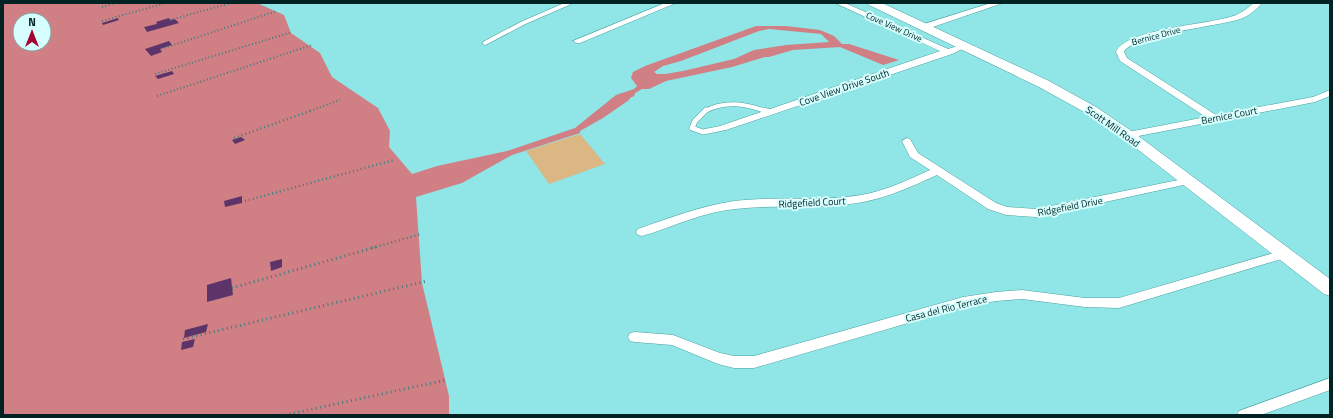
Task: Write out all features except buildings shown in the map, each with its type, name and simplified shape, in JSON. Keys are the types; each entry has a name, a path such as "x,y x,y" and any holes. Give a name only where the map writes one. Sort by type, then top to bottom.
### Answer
{"street":[{"path":"577,41 672,3"},
{"name":"Cove View Drive","path":"839,3 949,52"},
{"name":"Scott Mill Road","path":"873,3 1068,96 1128,135 1330,289"},
{"path":"924,27 999,3"},
{"name":"Bernice Drive","path":"1214,118 1123,59 1120,52 1122,47 1128,43 1153,35 1191,26 1217,23 1238,17 1250,11 1258,3"},
{"name":"Cove View Drive South","path":"723,128 964,46"},
{"name":"Bernice Court","path":"1128,135 1315,99 1330,94"},
{"path":"907,141 914,155 936,171"},
{"name":"Ridgefield Drive","path":"936,171 992,206 1006,211 1020,213 1036,213 1188,181"},
{"name":"Ridgefield Court","path":"642,232 698,212 735,205 851,200 878,195 902,187 936,171"},
{"name":"Casa del Rio Terrace","path":"635,338 673,340 718,358 734,362 754,362 963,302 999,296 1029,295 1094,304 1119,303 1284,254"},
{"path":"1244,415 1330,384"}],"lane":[{"path":"484,43 523,23 569,3"},
{"path":"723,128 701,133 696,132 692,128 698,115 721,105 745,104 770,112"}],"path":[{"path":"102,7 116,3"},
{"path":"102,21 166,3"},
{"path":"170,20 231,3"},
{"path":"161,49 277,11"},
{"path":"155,74 292,32"},
{"path":"157,96 312,45"},
{"path":"234,138 340,100"},
{"path":"244,201 394,160"},
{"path":"232,288 421,234"},
{"path":"183,339 427,281"},
{"path":"285,415 446,380"}],"shaded area":[{"path":"3,3 257,3 284,15 291,33 320,53 332,77 378,108 390,131 389,147 412,174 437,166 507,151 575,128 616,95 634,89 637,86 631,78 633,72 645,66 756,26 786,26 820,30 834,36 842,44 849,44 899,60 883,65 840,47 793,50 732,67 666,81 649,89 642,89 635,93 629,100 603,118 580,131 580,133 512,155 462,183 416,197 422,283 449,396 449,415 3,415","holes":["769,29 821,34 829,42 786,45 754,50 734,59 683,71 665,74 657,74 654,72 663,66 681,61 759,31"]},
{"path":"580,134 605,164 549,184 526,151"}]}
